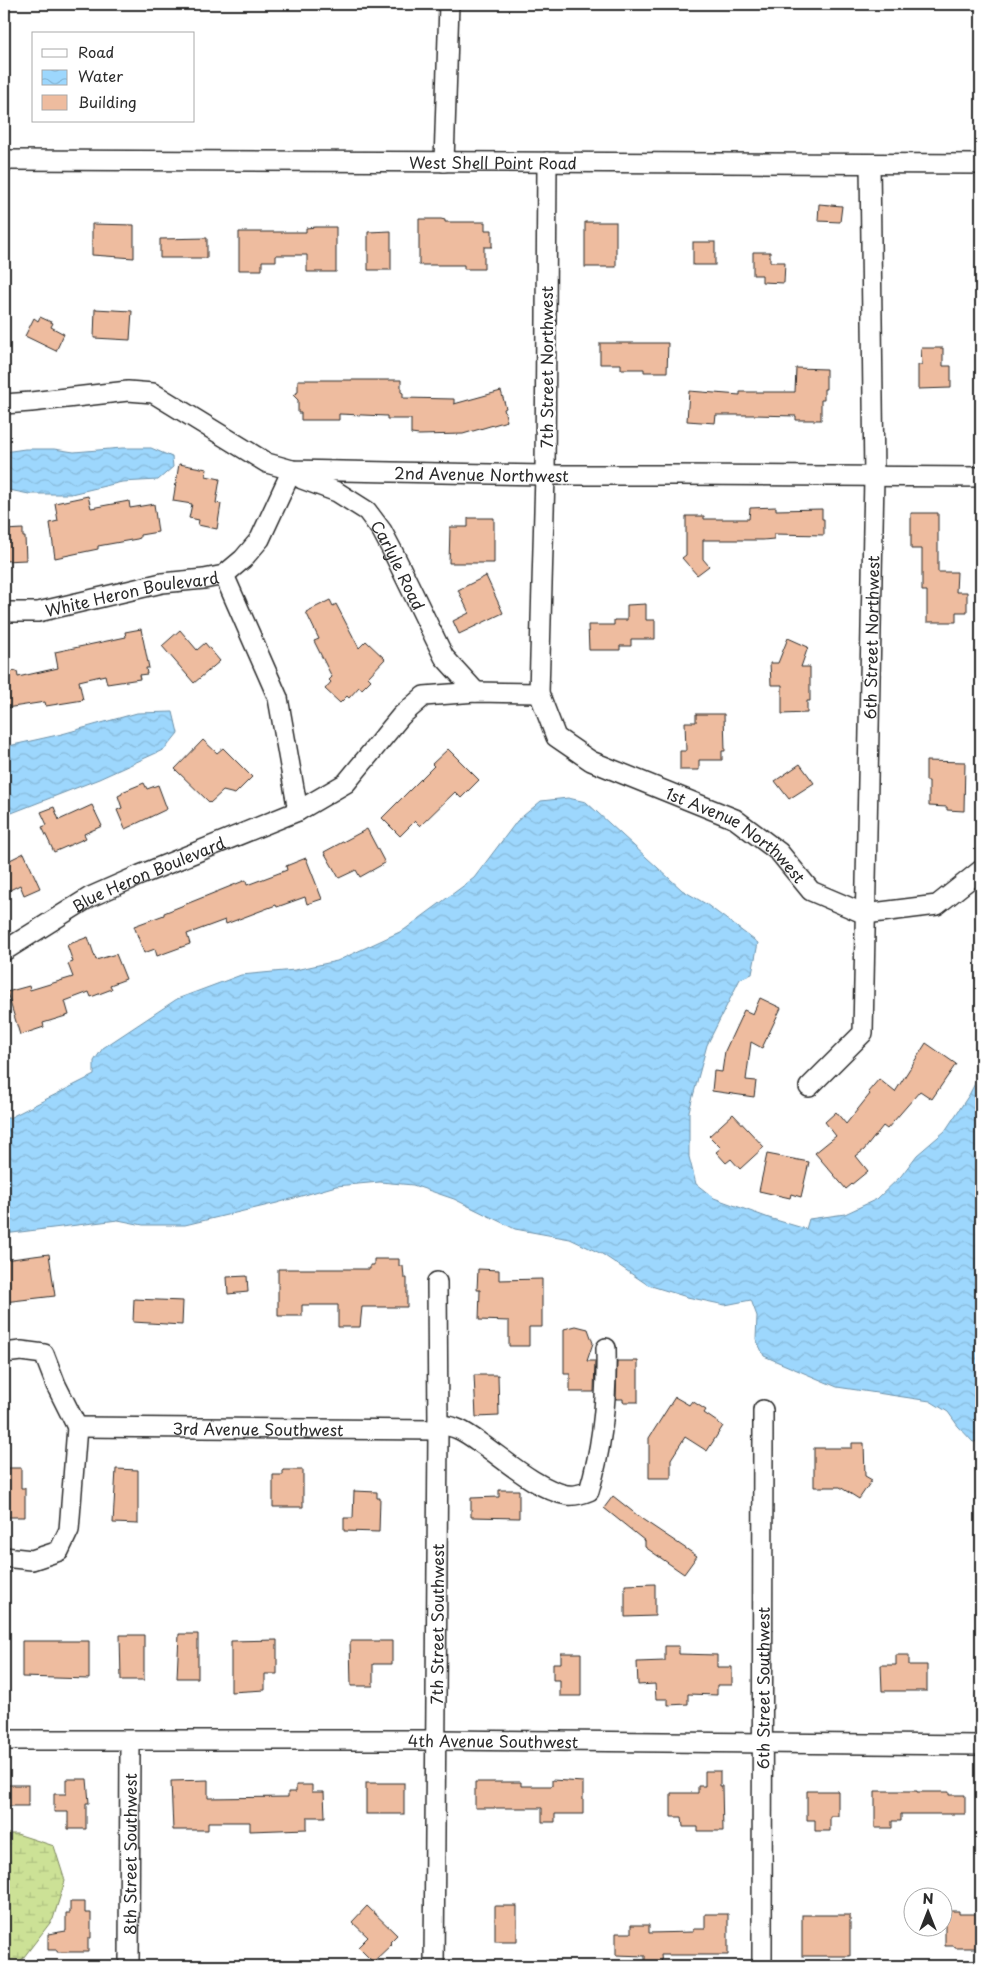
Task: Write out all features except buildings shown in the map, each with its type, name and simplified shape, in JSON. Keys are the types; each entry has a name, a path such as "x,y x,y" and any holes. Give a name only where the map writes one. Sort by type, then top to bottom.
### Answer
{"street":[{"path":"444,162 449,4"},
{"name":"West Shell Point Road","path":"4,160 981,164"},
{"name":"7th Street Northwest","path":"540,693 545,476 547,162"},
{"name":"6th Street Northwest","path":"808,1088 863,1033 874,477 870,164"},
{"name":"2nd Avenue Northwest","path":"4,404 128,391 153,393 267,463 292,470 545,476 981,477"},
{"name":"White Heron Boulevard","path":"4,612 38,612 162,583 224,575 243,559 260,539 292,470"},
{"name":"Carlyle Road","path":"292,470 302,479 338,492 367,511 382,531 444,657 476,692"},
{"path":"224,575 278,698 298,811"},
{"name":"Blue Heron Boulevard","path":"4,951 90,897 298,811 346,783 402,716 424,696 476,692 540,693"},
{"name":"1st Avenue Northwest","path":"540,693 556,737 591,761 735,819 779,852 811,891 865,914"},
{"path":"865,914 937,905 981,870"},
{"name":"7th Street Southwest","path":"434,1966 438,1282"},
{"name":"3rd Avenue Southwest","path":"77,1427 438,1427 447,1425 460,1428 502,1457 521,1473 555,1492 577,1495 589,1491 596,1468 607,1393 606,1348"},
{"path":"4,1353 21,1351 44,1354 56,1385 77,1427 69,1530 59,1551 32,1560 4,1557"},
{"name":"6th Street Southwest","path":"762,1966 763,1410"},
{"name":"4th Avenue Southwest","path":"4,1740 436,1740 763,1744 981,1744"},
{"name":"8th Street Southwest","path":"129,1966 130,1741"}],"green space":[{"path":"4,1834 17,1834 54,1846 65,1881 53,1919 17,1966 4,1966"}],"water":[{"path":"122,448 151,448 172,457 173,467 158,480 122,482 71,494 29,494 4,489 4,452 25,449 54,449 74,452"},
{"path":"173,712 178,733 165,749 99,779 4,816 4,747 62,734 137,713"},
{"path":"568,798 586,802 682,890 706,904 758,943 752,974 740,979 707,1045 689,1111 689,1157 696,1184 714,1198 806,1229 809,1219 845,1214 877,1199 901,1176 917,1155 945,1131 969,1095 981,1072 981,1441 973,1442 948,1412 930,1401 837,1387 764,1356 756,1339 757,1316 751,1300 725,1305 687,1297 648,1285 602,1254 570,1239 515,1229 454,1199 413,1185 380,1182 336,1186 277,1203 185,1225 143,1225 118,1220 4,1234 4,1118 9,1118 94,1075 94,1061 103,1048 177,999 241,975 295,970 337,961 404,930 474,878 517,821 541,801"}]}
